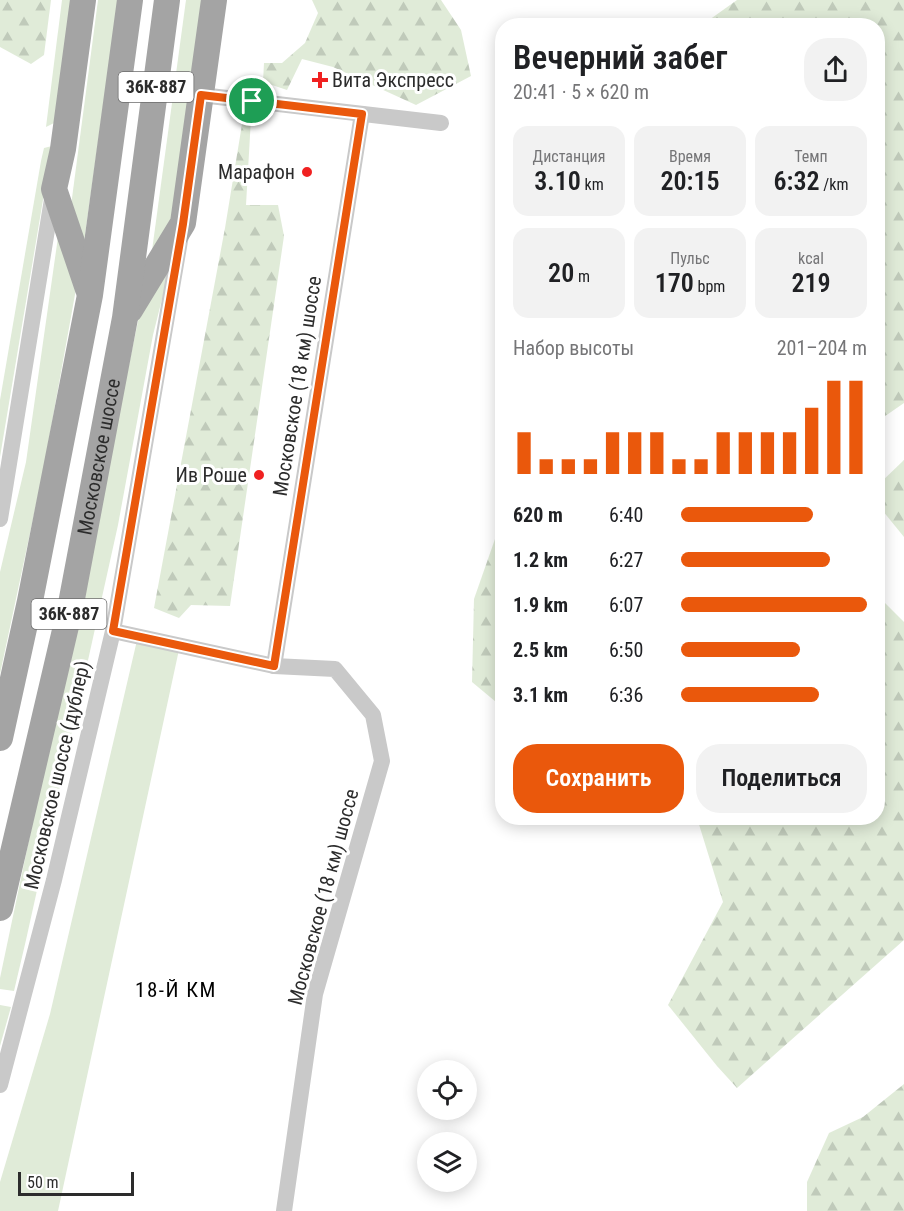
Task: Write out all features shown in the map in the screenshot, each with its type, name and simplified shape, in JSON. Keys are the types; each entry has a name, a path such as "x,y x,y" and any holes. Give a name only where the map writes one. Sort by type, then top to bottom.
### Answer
{"main road":[{"path":"82,0 63,149 54,189 90,295"},
{"name":"Московское шоссе","path":"0,738 30,601 90,295 130,0"},
{"name":"Московское шоссе","path":"0,908 70,609 125,318 167,0"},
{"path":"125,318 183,224 214,0"}],"street":[{"path":"201,95 441,123"},
{"name":"Московское (18 км) шоссе","path":"274,666 362,114"},
{"path":"0,519 54,189"},
{"name":"Московское шоссе (дублер)","path":"0,1085 54,880 113,631 183,224"},
{"name":"Московское (18 км) шоссе","path":"113,631 274,666 335,669 373,716 382,760 315,994 284,1211"}],"green space":[{"path":"0,0 51,0 44,55 31,64 0,47"},
{"path":"62,0 71,0 54,123 46,127"},
{"path":"98,0 118,0 82,256 69,221"},
{"path":"186,0 202,0 172,221 151,258"},
{"path":"312,0 441,0 461,30 471,76 416,105 333,67 302,59 287,90 263,82 264,63 282,63 305,43 318,13"},
{"path":"737,0 904,0 904,403 885,416 885,18 712,18"},
{"path":"246,100 252,101 246,205 278,205 284,236 230,606 191,605 179,618 154,608 225,228"},
{"path":"52,146 0,457 0,400 41,161 44,148"},
{"path":"60,223 76,289 43,472 0,674 0,572 26,462"},
{"path":"175,247 153,335 118,525 14,991 0,989 0,978 141,307"},
{"path":"904,460 904,537 885,514 885,478"},
{"path":"495,539 495,701 472,682 474,599"},
{"path":"885,603 904,622 904,940 737,1088 668,1005 723,902 699,825 885,825"},
{"path":"138,636 180,645 58,1211 0,1211 0,1182 50,1014"},
{"path":"0,1005 11,1007 0,1046"},
{"path":"904,1084 904,1211 807,1211 807,1182 829,1133 863,1117"}],"place":[{"name":"Вита Экспресс","path":"320,80"},
{"name":"Марафон","path":"307,172"},
{"name":"Ив Роше","path":"259,475"}],"district":[{"name":"18-Й КМ","path":"176,990"}],"route":[{"path":"201,95 252,101 362,114 274,666 113,631 183,224 201,95"}]}
